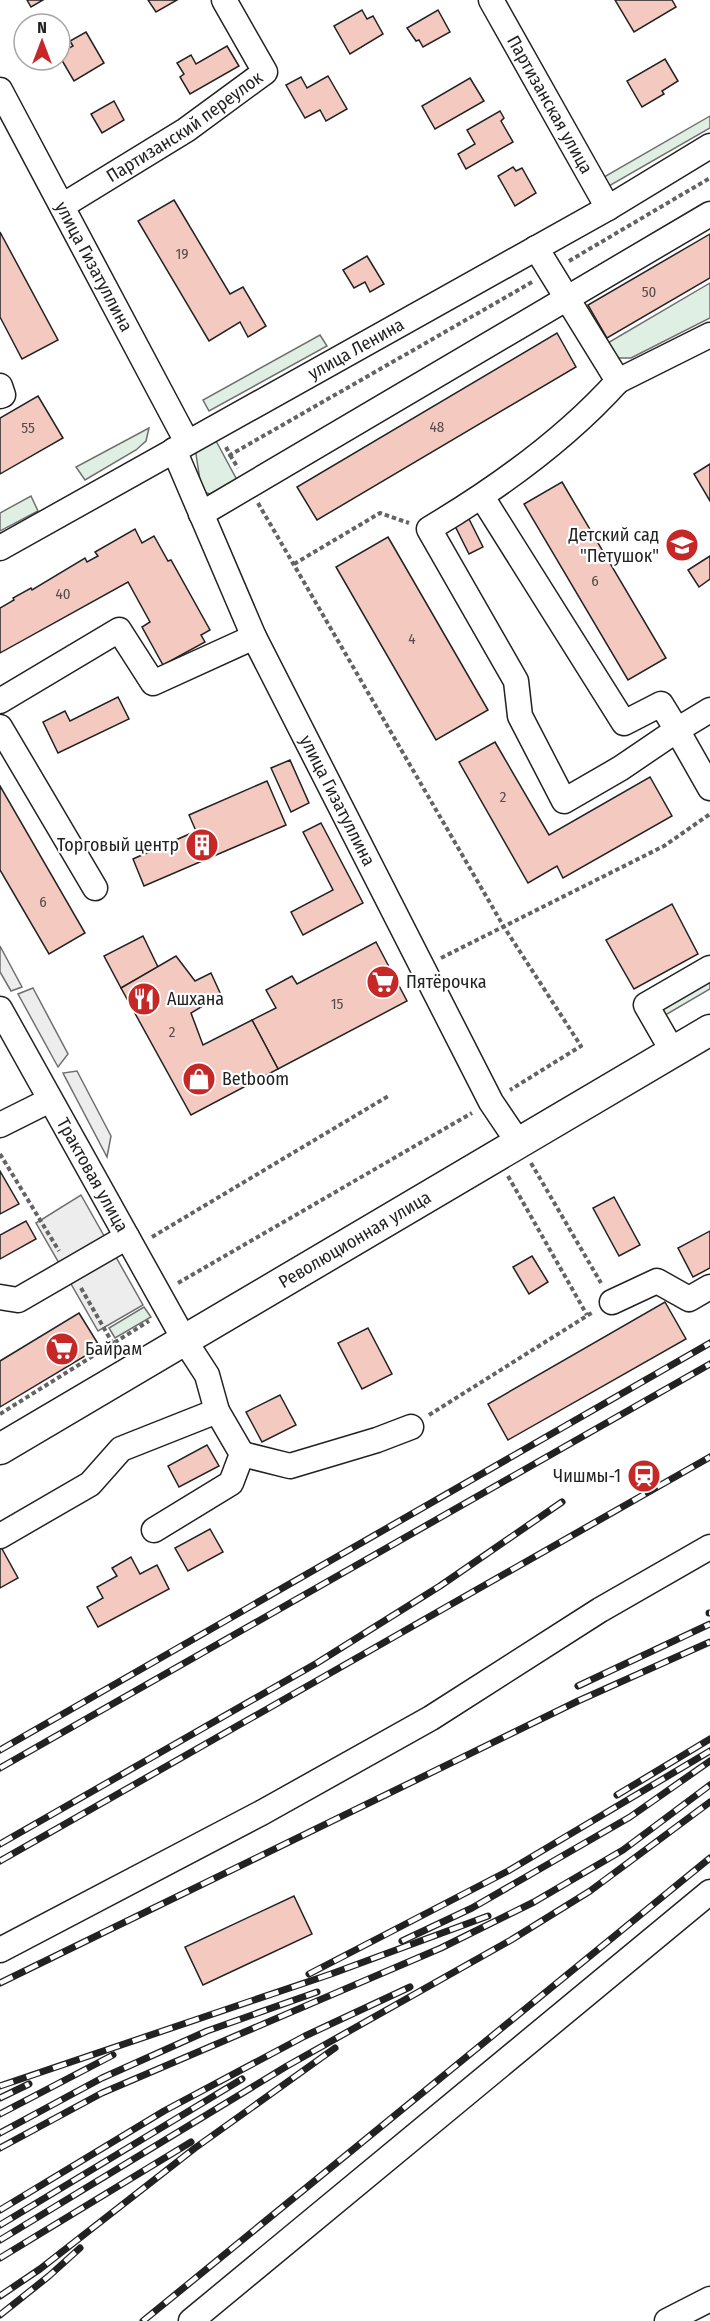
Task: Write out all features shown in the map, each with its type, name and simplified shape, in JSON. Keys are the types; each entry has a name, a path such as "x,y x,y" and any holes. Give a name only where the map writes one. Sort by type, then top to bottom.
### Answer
{"main road":[{"name":"Революционная улица","path":"0,1449 710,1030"}],"street":[{"name":"Партизанский переулок","path":"62,206 186,130 265,72 224,0"},
{"name":"Партизанская улица","path":"491,0 608,208"},
{"name":"улица Гизатуллина","path":"0,90 62,206 180,446 201,514 254,637 491,1102 507,1148"},
{"name":"улица Ленина","path":"0,548 608,208 710,146"},
{"path":"201,514 710,214"},
{"path":"536,248 618,381"},
{"path":"710,335 618,381 594,407 540,455 482,497 429,529 516,681 520,716 564,801 621,768 710,710"},
{"path":"0,386 3,395 0,396"},
{"path":"482,497 624,723 661,704 710,788"},
{"path":"0,701 119,630 153,683 254,637"},
{"path":"0,727 95,888"},
{"path":"674,1052 646,1005 710,968"},
{"name":"Трактовая улица","path":"0,1009 185,1341 207,1375 217,1411 242,1454"},
{"path":"0,1125 50,1100"},
{"path":"0,1297 18,1300 70,1270 130,1243"},
{"path":"612,1302 657,1281 689,1299 710,1287"},
{"path":"0,1536 90,1484 121,1449 217,1411"},
{"path":"154,1530 231,1483 242,1454 290,1466 377,1440 411,1427"},
{"path":"0,1950 263,1812 431,1718 600,1610 710,1547"},
{"path":"191,2321 710,1892"},
{"path":"666,2321 710,2299"}],"path":[{"path":"230,455 710,178"},
{"path":"0,1414 113,1344 163,1302 581,1046 504,927 214,427"},
{"path":"294,564 380,513 429,529"},
{"path":"421,968 664,846 710,814"},
{"path":"130,1243 390,1095"},
{"path":"411,1427 587,1315 612,1302 507,1148"},
{"path":"507,1148 587,1315"},
{"path":"0,1154 113,1344"}],"green space":[{"path":"710,116 710,128 609,186 604,177"},
{"path":"710,283 710,318 631,358 618,358 606,344"},
{"path":"320,335 327,346 209,411 203,400"},
{"path":"149,428 146,441 136,450 85,480 76,467"},
{"path":"215,439 237,480 213,495 204,492 201,487 196,454 198,449"},
{"path":"31,496 38,511 0,531 0,513"},
{"path":"710,976 710,989 662,1017 657,1007"},
{"path":"144,1307 151,1317 115,1338 109,1328"}],"shaded area":[{"path":"0,946 22,987 11,991 0,972"},
{"path":"33,988 68,1054 58,1067 18,994"},
{"path":"77,1071 111,1136 107,1157 63,1073"},
{"path":"81,1195 143,1305 98,1331 36,1223"}],"building":[{"path":"27,0 43,0 31,7"},
{"path":"148,0 177,0 156,12"},
{"path":"615,0 672,0 676,7 634,32"},
{"path":"362,10 367,19 373,16 383,34 350,54 334,26"},
{"path":"438,10 450,32 423,47 407,28"},
{"path":"86,32 104,63 74,81 69,72 72,72 72,40"},
{"path":"227,46 239,66 190,94 180,77 184,74 177,63 191,55 196,64"},
{"path":"665,59 678,81 662,91 664,94 642,107 627,81"},
{"path":"328,76 347,109 326,121 320,110 305,118 286,85 301,77 307,88"},
{"path":"470,78 484,101 435,129 422,106"},
{"path":"114,101 124,120 102,133 91,114"},
{"path":"500,111 504,118 501,121 513,142 466,169 458,154 475,144 467,130"},
{"path":"513,167 516,171 522,168 536,193 515,206 498,176"},
{"path":"174,200 230,294 243,287 266,326 248,337 240,322 209,341 138,221"},
{"path":"0,232 58,340 22,359 0,317"},
{"path":"710,234 710,278 607,338 588,305"},
{"path":"367,256 384,284 370,292 365,282 354,288 343,270"},
{"path":"557,333 576,367 317,520 297,487"},
{"path":"38,396 63,438 0,474 0,418"},
{"path":"710,464 710,501 694,474"},
{"path":"562,482 666,658 628,680 524,504"},
{"path":"468,517 483,547 469,554 454,524"},
{"path":"135,529 142,543 154,536 168,561 171,560 210,630 201,635 205,642 163,665 142,627 150,622 128,582 0,653 0,608 14,600 13,598 31,588 32,590 85,558 87,562 98,556 95,552"},
{"path":"388,537 488,710 436,740 336,567"},
{"path":"710,556 710,579 699,587 688,570"},
{"path":"118,697 129,719 58,753 43,722 65,711 70,721"},
{"path":"495,742 549,835 650,777 672,816 563,878 557,866 528,883 459,762"},
{"path":"290,760 309,803 291,812 271,768"},
{"name":"Торговый центр","path":"267,781 286,825 144,886 133,859 196,831 189,815"},
{"path":"0,786 85,933 49,954 0,870"},
{"path":"321,823 363,903 303,935 291,912 333,890 303,832"},
{"path":"672,904 698,954 634,989 606,940"},
{"path":"143,936 158,967 121,988 104,956"},
{"path":"376,942 407,1001 278,1069 252,1020 276,1008 266,990 292,976 297,984"},
{"path":"176,956 195,981 211,973 221,995 191,1013 203,1045 252,1020 278,1069 191,1115 121,988"},
{"path":"0,1171 19,1204 0,1214"},
{"path":"614,1197 640,1245 619,1256 593,1208"},
{"path":"26,1221 36,1239 0,1259 0,1235"},
{"path":"710,1231 710,1268 693,1277 678,1248"},
{"path":"532,1256 548,1282 529,1294 513,1267"},
{"name":"Чишмы-1","path":"665,1302 686,1339 508,1440 488,1404"},
{"path":"79,1313 100,1347 0,1407 0,1361"},
{"path":"368,1328 392,1374 362,1389 338,1343"},
{"path":"280,1395 296,1425 262,1442 246,1412"},
{"path":"207,1445 219,1466 179,1487 168,1466"},
{"path":"210,1529 223,1552 188,1571 175,1548"},
{"path":"0,1548 18,1578 0,1588"},
{"path":"131,1557 140,1574 157,1565 169,1589 98,1627 87,1607 103,1598 97,1587 117,1576 112,1568"},
{"path":"294,1896 312,1934 203,1985 185,1947"}],"railway":[{"path":"0,1750 710,1343"},
{"path":"0,1768 710,1364"},
{"path":"0,1861 710,1457"},
{"path":"0,1844 317,1663 440,1586 562,1502"},
{"path":"578,1686 710,1624"},
{"path":"0,1983 578,1701 710,1642"},
{"path":"617,1795 710,1739"},
{"path":"309,1974 508,1871 710,1751"},
{"path":"402,1941 472,1908 630,1817 710,1761"},
{"path":"0,2148 102,2093 441,1948 534,1902 623,1850 710,1785"},
{"path":"0,2240 287,2066 511,1940 590,1891 710,1802"},
{"path":"143,2321 710,1858"},
{"path":"0,2086 331,1974 488,1916"},
{"path":"0,2210 164,2111 305,2036 410,1987"},
{"path":"0,2133 102,2078 207,2031 317,1992"},
{"path":"0,2296 40,2269 195,2148 335,2048"},
{"path":"0,2114 113,2055"},
{"path":"0,2225 242,2079"},
{"path":"0,2098 29,2084"},
{"path":"0,2258 191,2142"},
{"path":"0,2315 80,2248"}],"place":[{"name":"Детский сад \"Петушок\"","path":"682,545"},
{"name":"Торговый центр","path":"202,845"},
{"name":"Пятёрочка","path":"383,982"},
{"name":"Ашхана","path":"144,999"},
{"name":"Betboom","path":"199,1079"},
{"name":"Байрам","path":"62,1349"},
{"name":"Чишмы-1","path":"644,1476"}]}
